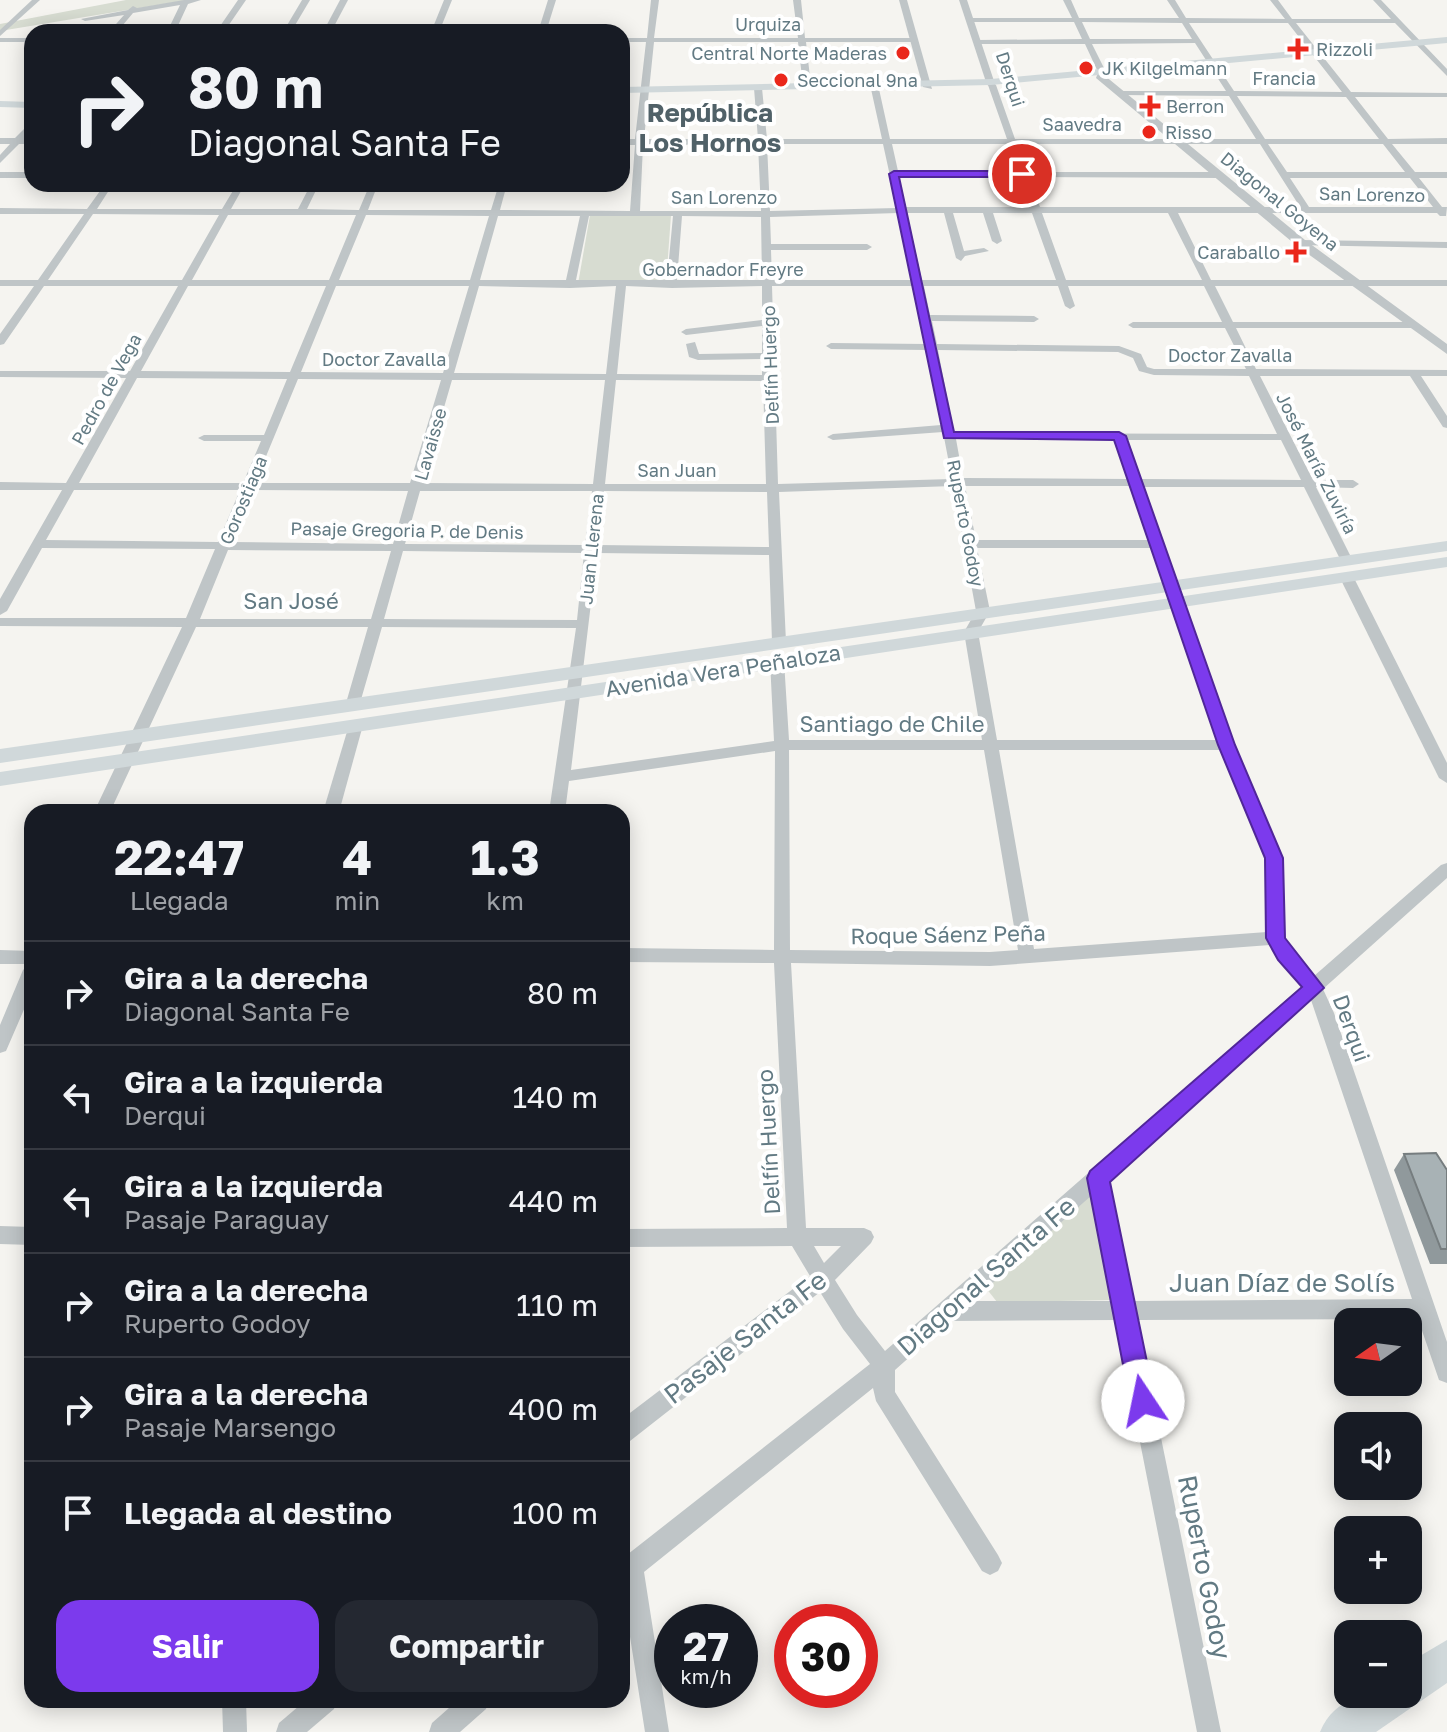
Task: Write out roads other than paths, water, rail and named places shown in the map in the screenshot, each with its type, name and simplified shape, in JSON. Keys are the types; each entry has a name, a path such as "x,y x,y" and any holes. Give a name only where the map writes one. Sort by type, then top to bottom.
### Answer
{"main road":[{"path":"630,92 875,89 991,83 1447,42"},
{"path":"758,89 928,86"},
{"path":"0,102 24,103"},
{"name":"Avenida Vera Peñaloza","path":"1347,570 1447,546"},
{"name":"Avenida Vera Peñaloza","path":"0,756 577,672 971,632 1347,570 1447,562"},
{"name":"Avenida Vera Peñaloza","path":"0,779 575,693 983,611 1175,596"},
{"path":"1422,1677 1447,1660"},
{"path":"1340,1732 1376,1708"}],"street":[{"path":"0,34 36,0"},
{"path":"119,24 139,0"},
{"path":"85,19 197,0"},
{"path":"226,24 242,0"},
{"path":"292,24 306,0"},
{"path":"331,24 344,0"},
{"path":"438,24 448,0"},
{"path":"544,24 552,0"},
{"path":"635,212 639,142 655,0"},
{"path":"797,0 807,86"},
{"path":"903,0 928,86"},
{"name":"Derqui","path":"963,0 1070,306"},
{"path":"1067,0 1101,74"},
{"path":"1171,0 1306,209"},
{"path":"1274,0 1445,213"},
{"path":"1377,0 1447,74"},
{"path":"175,24 185,2"},
{"path":"0,20 14,20"},
{"path":"971,20 1397,21"},
{"path":"0,40 24,40"},
{"name":"Urquiza","path":"630,40 914,40"},
{"path":"978,42 1199,41"},
{"name":"Diagonal Goyena","path":"1101,74 1301,243 1447,350"},
{"name":"Delfín Huergo","path":"758,89 767,214 768,378 775,488 782,745 782,959 797,1237 850,1322 884,1366 884,1394 990,1563"},
{"name":"Ruperto Godoy","path":"875,89 916,285 932,346 983,611 971,632"},
{"name":"Francia","path":"1121,93 1447,95"},
{"path":"0,160 24,133"},
{"path":"0,141 24,141"},
{"name":"Saavedra","path":"630,142 1447,141"},
{"path":"894,174 1219,175"},
{"path":"0,175 24,175"},
{"path":"630,175 637,175"},
{"path":"1285,175 1447,175"},
{"path":"0,342 103,192"},
{"name":"Pedro de Vega","path":"0,611 236,192"},
{"path":"302,211 311,192"},
{"name":"Gorostiaga","path":"106,804 125,760 141,737 191,623 370,192"},
{"name":"Lavaisse","path":"353,703 477,284 501,192"},
{"name":"José María Zuviría","path":"1171,209 1285,437 1447,778"},
{"name":"San Lorenzo","path":"0,211 767,214 1306,209 1445,213"},
{"path":"948,210 961,256 984,251"},
{"path":"987,210 997,241"},
{"path":"570,285 585,212"},
{"path":"672,285 678,213"},
{"path":"1301,243 1447,245"},
{"path":"767,247 867,247"},
{"name":"Gobernador Freyre","path":"0,283 621,286 1447,283"},
{"name":"Juan Llerena","path":"558,804 575,693 621,286"},
{"path":"924,318 1034,319"},
{"path":"686,332 768,322"},
{"path":"1133,325 1412,325"},
{"path":"691,344 693,355 698,357 768,356"},
{"name":"Doctor Zavalla","path":"831,346 1119,349 1137,356 1147,371 1447,373"},
{"path":"1413,372 1447,425"},
{"name":"Doctor Zavalla","path":"0,374 768,378"},
{"path":"833,437 948,432 1285,437"},
{"path":"1119,436 1227,745 1274,858 1275,938"},
{"path":"204,438 269,438"},
{"name":"San Juan","path":"0,486 775,488 959,482 1353,484"},
{"name":"Pasaje Gregoria P. de Denis","path":"38,544 776,551"},
{"path":"969,544 1156,544"},
{"name":"San José","path":"0,622 582,624"},
{"path":"971,632 1027,956"},
{"path":"333,804 356,725"},
{"name":"Santiago de Chile","path":"560,777 782,745 1227,745"},
{"name":"Diagonal Santa Fe","path":"630,1568 884,1366 1447,869"},
{"name":"Derqui","path":"1275,938 1285,955 1314,988 1447,1373"},
{"name":"Roque Sáenz Peña","path":"630,955 782,959 1027,956 1275,938"},
{"path":"0,957 24,958"},
{"path":"0,1046 24,989"},
{"name":"Ruperto Godoy","path":"1098,1178 1209,1732"},
{"path":"0,1235 24,1236"},
{"path":"630,1238 797,1237"},
{"name":"Pasaje Santa Fe","path":"630,1427 823,1278 864,1237 797,1237"},
{"name":"Juan Díaz de Solís","path":"947,1311 1425,1309"},
{"path":"630,1586 657,1732"},
{"path":"234,1708 235,1732"},
{"path":"288,1732 316,1708"},
{"path":"441,1732 468,1708"}],"place":[{"name":"Rizzoli","path":"1298,49"},
{"name":"Central Norte Maderas","path":"903,53"},
{"name":"JK Kilgelmann","path":"1086,68"},
{"name":"Seccional 9na","path":"781,80"},
{"name":"Berron","path":"1150,106"},
{"name":"Risso","path":"1149,132"},
{"name":"Caraballo","path":"1296,252"}],"district":[{"name":"República Los Hornos","path":"710,127"}]}
